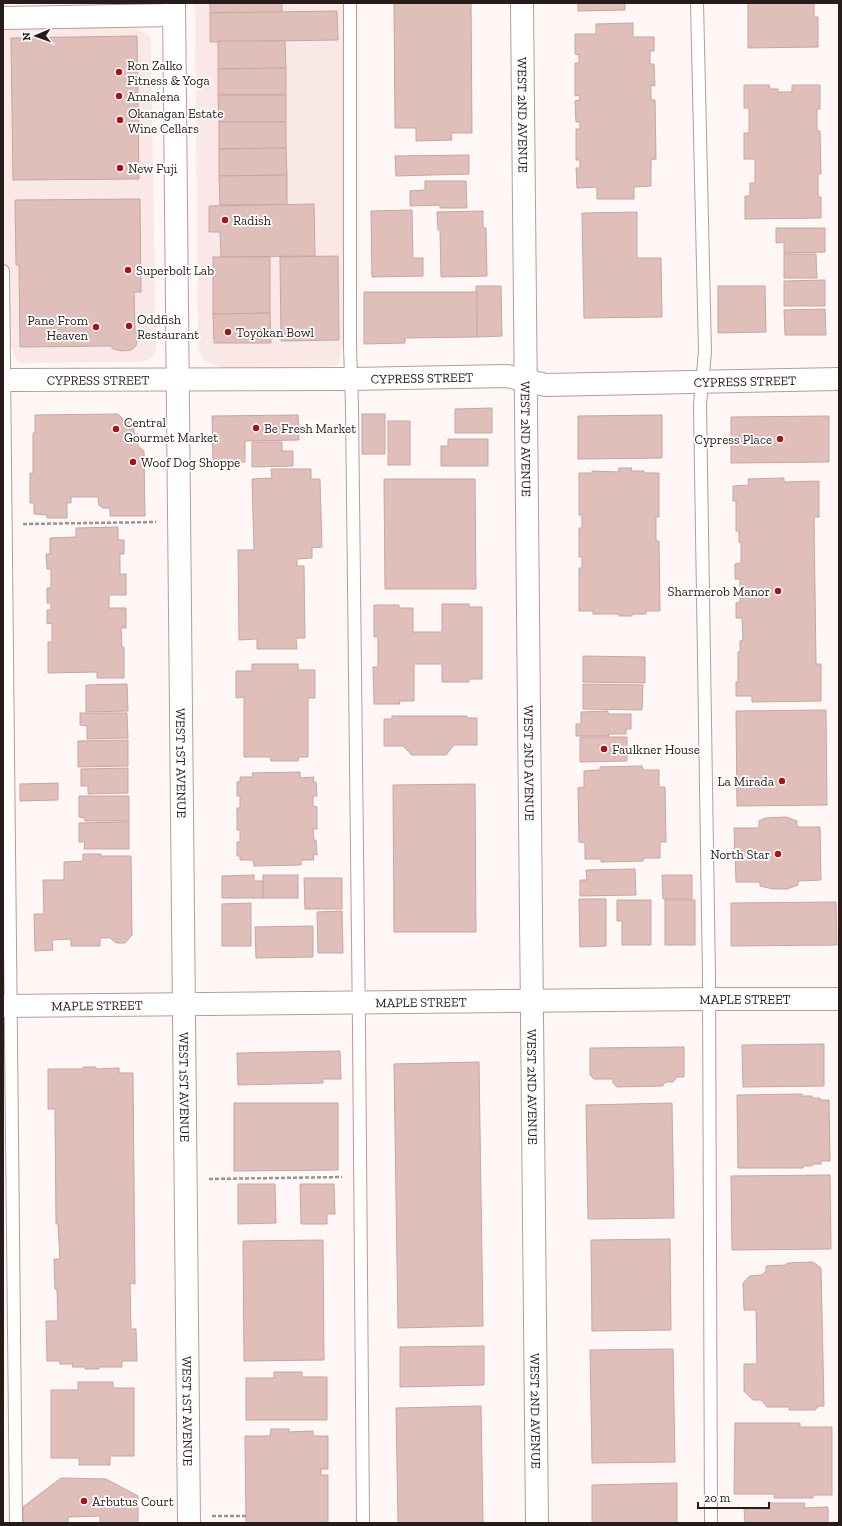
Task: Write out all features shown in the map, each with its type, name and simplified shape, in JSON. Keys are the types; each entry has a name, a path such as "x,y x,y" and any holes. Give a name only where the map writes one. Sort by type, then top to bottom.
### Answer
{"street":[{"name":"WEST 2ND AVENUE","path":"522,3 537,1523"},
{"path":"3,18 174,9"},
{"name":"WEST 1ST AVENUE","path":"174,9 185,1004 198,1520"},
{"name":"CYPRESS STREET","path":"4,380 351,379 507,376 546,385 839,379"},
{"name":"MAPLE STREET","path":"7,1006 839,999"}],"lane":[{"path":"350,3 350,346 359,1002 363,1523"},
{"path":"697,3 705,352 700,404 709,999 712,1523"},
{"path":"3,271 6,524 7,1006 16,1523"}],"path":[{"path":"6,524 158,522"},
{"path":"203,1179 360,1177"},
{"path":"198,1520 246,1516"}],"shaded area":[{"path":"195,3 350,3 350,346 341,347 339,363 336,366 225,369 204,360 200,354 198,347"},
{"path":"136,27 149,36 151,45 155,354 148,360 139,362 20,363 18,362 12,348 3,348 3,28"}],"building":[{"path":"210,3 282,3 282,12 210,13"},
{"path":"394,3 471,3 472,133 451,133 452,140 416,141 416,128 395,128"},
{"path":"578,3 625,3 625,10 578,11"},
{"path":"748,3 814,3 814,17 818,17 818,47 748,48"},
{"path":"337,11 338,40 210,42 210,13"},
{"path":"633,23 633,37 654,37 654,51 650,51 650,64 654,64 655,86 651,85 651,100 655,100 656,159 651,160 651,186 634,187 634,199 597,199 597,187 577,188 576,168 580,168 580,160 576,160 576,129 580,129 580,122 576,122 575,101 580,100 579,95 575,96 575,63 579,63 579,55 575,54 575,34 596,34 596,24"},
{"path":"137,36 139,179 13,180 11,38"},
{"path":"218,41 285,41 286,68 218,69"},
{"path":"286,68 286,95 218,95 218,69"},
{"path":"744,85 769,85 770,89 778,89 778,92 792,92 792,85 820,85 820,109 817,109 817,131 820,131 821,174 818,174 818,197 821,197 821,218 745,219 745,196 750,196 750,183 755,183 755,159 744,159 744,133 749,133 749,108 744,108"},
{"path":"218,95 286,95 286,122 219,122"},
{"path":"219,122 286,122 286,148 219,149"},
{"path":"286,148 287,175 219,176 219,149"},
{"path":"469,155 469,174 396,176 395,156"},
{"path":"287,175 287,205 220,205 219,176"},
{"path":"425,181 466,181 467,208 440,208 440,205 410,206 410,191 425,190"},
{"path":"140,199 141,292 134,292 135,329 138,335 136,346 131,350 122,351 113,349 111,346 20,347 19,265 16,265 15,200"},
{"path":"314,204 315,256 221,257 220,232 209,232 209,206"},
{"path":"412,210 413,258 423,258 423,276 372,277 371,211"},
{"path":"483,211 483,228 486,228 487,276 441,277 440,230 438,230 437,212"},
{"path":"637,212 637,258 661,258 662,317 584,318 582,213"},
{"path":"776,228 825,228 825,252 784,253 784,242 776,243"},
{"path":"784,254 816,254 817,278 784,278"},
{"path":"338,256 339,340 281,341 280,257"},
{"path":"213,257 270,257 270,313 213,314"},
{"path":"825,280 825,306 784,306 784,281"},
{"path":"476,286 501,286 502,336 477,337"},
{"path":"718,286 765,286 766,332 718,333"},
{"path":"364,292 477,292 477,337 405,338 405,343 364,344"},
{"path":"825,309 826,335 785,335 784,310"},
{"path":"270,313 271,343 214,343 213,314"},
{"path":"492,408 492,433 455,433 455,409"},
{"path":"118,414 124,420 129,420 134,424 134,434 138,434 138,446 144,451 145,516 110,516 110,508 103,508 99,505 98,497 71,497 71,503 67,503 67,518 47,518 47,515 34,514 34,503 30,503 30,473 33,473 33,433 35,433 35,415"},
{"path":"362,414 385,414 385,454 362,454"},
{"name":"Be Fresh Market","path":"298,415 299,440 245,441 245,462 213,462 212,416"},
{"path":"662,415 662,458 578,459 578,416"},
{"name":"Cypress Place","path":"829,416 829,462 731,463 731,417"},
{"path":"388,421 410,421 410,465 388,465"},
{"path":"448,439 488,439 488,466 441,466 441,446 448,446"},
{"path":"252,442 282,442 282,451 293,451 293,466 252,467"},
{"path":"619,468 632,468 631,471 644,471 644,473 659,473 659,517 656,517 656,541 659,541 660,611 646,611 646,614 619,616 619,614 593,614 593,611 579,611 579,568 582,568 582,557 579,557 579,528 582,528 582,515 579,515 579,473 592,473 592,471 618,472"},
{"path":"271,469 311,469 311,479 320,479 322,547 312,548 312,558 297,559 297,566 304,566 305,638 296,638 297,649 257,649 257,639 239,640 238,550 254,550 252,479 272,478"},
{"name":"Sharmerob Manor","path":"784,478 784,482 819,481 819,517 814,517 816,664 821,664 821,701 752,702 752,696 736,696 736,682 738,682 738,652 740,652 740,641 743,640 742,618 736,618 736,603 740,602 740,579 735,579 735,564 741,563 741,542 739,542 739,531 736,531 736,501 733,501 733,486 749,485 748,479"},
{"path":"384,479 475,479 476,589 385,589"},
{"path":"118,527 118,540 124,540 124,554 120,554 120,574 126,574 126,595 109,595 109,608 126,608 126,628 121,628 122,647 124,647 124,678 97,678 97,672 48,673 48,642 52,642 52,623 47,624 47,610 51,610 51,603 47,603 47,588 51,588 51,569 47,569 46,554 50,554 50,538 76,537 76,528"},
{"path":"442,604 469,604 469,607 482,607 482,679 469,679 469,682 442,682 442,664 414,664 414,701 399,701 400,704 374,704 373,667 378,667 378,637 374,637 374,605 399,605 399,608 413,608 413,632 442,632"},
{"path":"583,656 645,657 645,683 583,682"},
{"path":"252,664 298,664 298,670 315,670 315,698 308,698 308,757 299,757 298,761 271,761 270,757 244,757 244,697 236,698 236,671 252,671"},
{"path":"127,684 128,711 86,712 86,685"},
{"path":"583,684 643,685 642,710 583,709"},
{"name":"La Mirada","path":"826,710 827,805 737,806 736,711"},
{"path":"608,711 608,714 631,714 631,729 626,729 626,734 608,734 609,736 576,736 576,724 581,724 581,712"},
{"path":"80,713 127,713 128,738 87,739 87,726 80,725"},
{"path":"392,716 467,716 467,718 477,718 477,745 454,745 446,755 412,755 403,746 384,746 384,719 392,719"},
{"name":"Faulkner House","path":"580,737 627,737 627,761 580,762"},
{"path":"128,740 128,766 78,767 78,741"},
{"path":"642,766 643,770 659,770 659,787 665,787 666,842 660,842 660,858 644,858 643,861 601,862 601,859 585,859 585,843 579,842 578,788 584,787 584,771 600,770 600,767"},
{"path":"128,768 128,793 88,794 88,786 81,786 81,769"},
{"path":"300,772 300,778 314,777 313,782 316,782 317,796 313,796 313,806 317,807 317,829 313,829 314,840 316,840 317,855 313,854 314,860 301,860 301,865 254,866 253,860 240,860 240,856 237,856 237,842 240,842 240,830 237,830 237,808 240,808 240,796 237,796 237,782 240,782 240,777 253,777 252,773"},
{"path":"58,783 58,800 20,801 20,784"},
{"path":"475,784 476,932 394,932 393,785"},
{"path":"79,796 129,796 129,821 85,821 85,818 79,817"},
{"name":"North Star","path":"786,817 797,821 797,827 820,827 821,880 798,881 798,885 787,889 773,889 760,886 760,882 736,882 734,828 759,828 759,821 765,818"},
{"path":"129,822 129,849 84,849 85,842 79,842 79,823"},
{"path":"83,854 101,854 101,856 131,856 132,935 125,943 116,943 110,938 100,938 100,946 71,946 71,939 52,940 53,950 35,951 34,914 44,914 43,880 64,880 64,862 83,861"},
{"path":"635,869 636,895 580,896 580,880 587,880 586,870"},
{"path":"254,875 254,881 263,881 263,898 222,898 222,876"},
{"path":"263,875 298,875 298,898 263,898"},
{"path":"662,875 692,875 692,899 663,899"},
{"path":"304,878 342,878 342,909 305,909"},
{"path":"579,899 606,899 606,946 580,947"},
{"path":"617,900 651,900 651,945 622,945 622,921 617,921"},
{"path":"665,900 695,900 695,945 665,945"},
{"path":"836,902 837,945 731,946 731,903"},
{"path":"251,903 251,946 222,946 222,904"},
{"path":"342,911 343,953 318,953 317,912"},
{"path":"313,926 313,957 256,958 255,927"},
{"path":"824,1044 824,1086 743,1087 742,1045"},
{"path":"684,1047 684,1077 677,1077 673,1082 666,1082 662,1086 617,1087 613,1083 613,1079 594,1079 590,1075 590,1048"},
{"path":"340,1051 341,1079 323,1079 323,1083 238,1085 237,1053"},
{"path":"479,1062 483,1326 398,1328 394,1064"},
{"path":"83,1067 96,1067 96,1069 119,1068 119,1073 133,1073 135,1284 130,1283 131,1329 136,1329 137,1361 122,1361 122,1367 99,1367 99,1369 85,1369 85,1367 72,1367 73,1364 60,1364 60,1361 47,1361 46,1321 58,1321 54,1259 60,1259 58,1224 56,1224 55,1109 48,1109 48,1069 83,1069"},
{"path":"802,1094 802,1096 820,1098 820,1100 829,1100 830,1161 821,1161 821,1164 803,1166 803,1168 738,1168 737,1095"},
{"path":"234,1103 338,1103 338,1170 234,1171"},
{"path":"672,1103 674,1218 588,1219 586,1105"},
{"path":"830,1175 831,1249 732,1250 731,1176"},
{"path":"238,1184 275,1184 276,1223 238,1224"},
{"path":"300,1184 334,1184 335,1214 327,1214 327,1224 301,1224"},
{"path":"670,1239 671,1330 592,1331 591,1240"},
{"path":"323,1240 324,1360 244,1361 243,1241"},
{"path":"813,1262 821,1268 824,1406 819,1406 815,1410 789,1410 789,1407 767,1407 761,1400 753,1400 744,1391 744,1364 757,1364 756,1310 744,1310 743,1283 750,1276 762,1275 766,1271 766,1266 787,1265 787,1263"},
{"path":"484,1346 484,1385 400,1387 400,1347"},
{"path":"673,1349 675,1462 592,1463 590,1350"},
{"path":"274,1372 302,1372 302,1377 327,1377 327,1420 246,1420 246,1378 274,1378"},
{"path":"78,1382 113,1382 113,1388 134,1388 134,1456 110,1456 110,1465 79,1465 79,1458 51,1458 51,1390 78,1390"},
{"path":"481,1406 483,1523 398,1523 396,1408"},
{"path":"735,1423 800,1423 800,1427 832,1427 832,1495 813,1495 813,1498 774,1498 774,1494 734,1494"},
{"path":"271,1429 289,1429 289,1432 313,1431 313,1436 328,1436 328,1469 321,1469 321,1475 328,1475 328,1523 246,1523 245,1436 270,1436"},
{"name":"Arbutus Court","path":"61,1478 106,1479 138,1496 138,1523 100,1523 100,1516 68,1517 68,1523 23,1523 23,1507"},
{"path":"677,1483 677,1523 592,1523 592,1485"},
{"path":"768,1503 805,1503 804,1508 828,1507 828,1523 745,1523 744,1509 769,1509"}],"place":[{"name":"Ron Zalko Fitness & Yoga","path":"119,72"},
{"name":"Annalena","path":"119,96"},
{"name":"Okanagan Estate Wine Cellars","path":"120,120"},
{"name":"New Fuji","path":"120,168"},
{"name":"Radish","path":"225,220"},
{"name":"Superbolt Lab","path":"128,270"},
{"name":"Oddfish Restaurant","path":"129,326"},
{"name":"Pane From Heaven","path":"96,327"},
{"name":"Toyokan Bowl","path":"228,332"},
{"name":"Be Fresh Market","path":"256,428"},
{"name":"Central Gourmet Market","path":"116,429"},
{"name":"Cypress Place","path":"780,439"},
{"name":"Woof Dog Shoppe","path":"133,462"},
{"name":"Sharmerob Manor","path":"778,591"},
{"name":"Faulkner House","path":"604,749"},
{"name":"La Mirada","path":"782,781"},
{"name":"North Star","path":"778,854"},
{"name":"Arbutus Court","path":"84,1501"}]}
